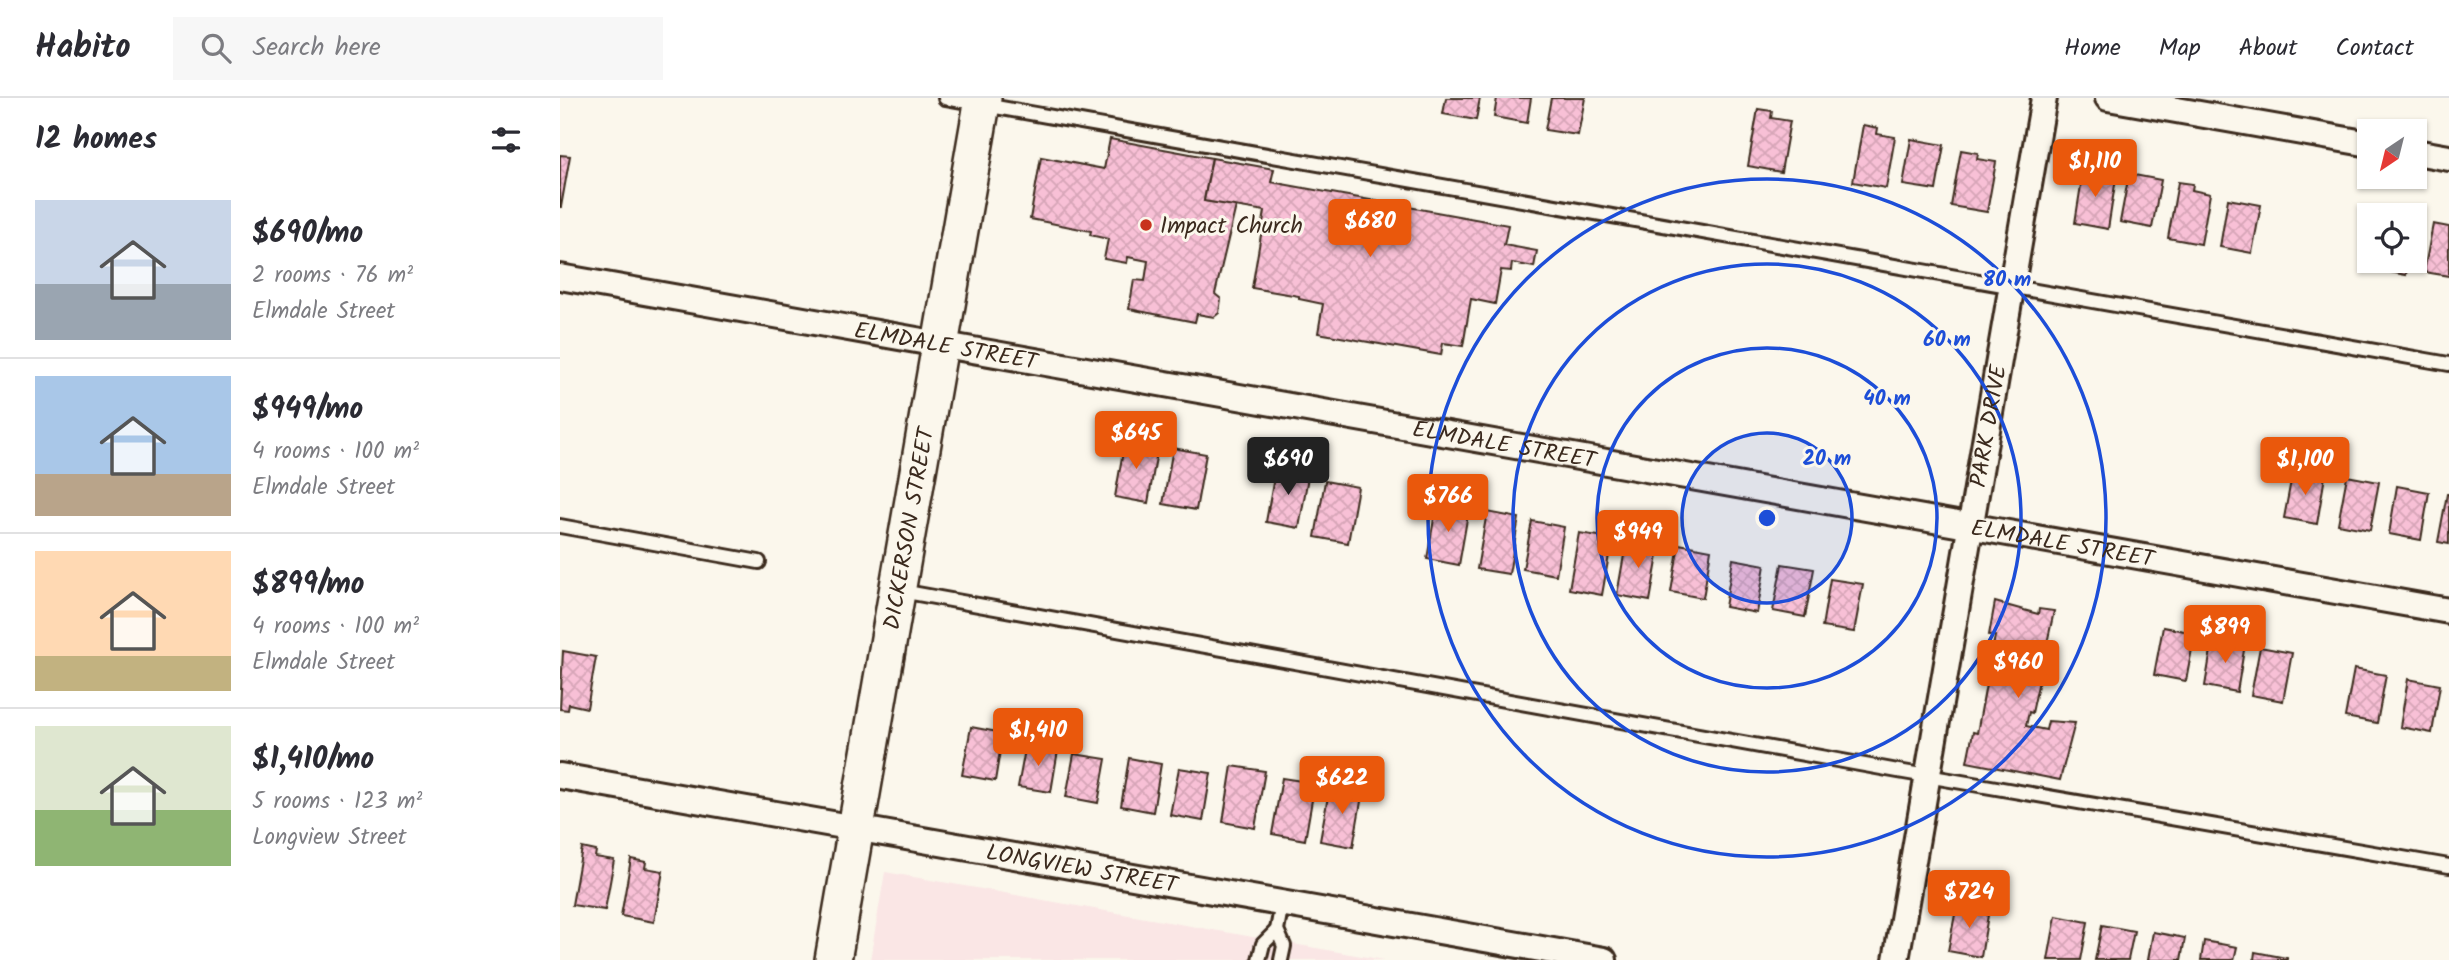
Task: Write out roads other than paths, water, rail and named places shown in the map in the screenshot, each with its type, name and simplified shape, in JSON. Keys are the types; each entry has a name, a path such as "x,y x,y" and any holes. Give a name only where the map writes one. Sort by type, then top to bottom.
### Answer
{"street":[{"name":"PARK DRIVE","path":"1896,960 2044,98"},
{"path":"2108,98 2357,142"},
{"name":"DICKERSON STREET","path":"833,960 982,102"},
{"path":"2427,154 2449,158"},
{"name":"ELMDALE STREET","path":"560,277 2449,611"},
{"name":"LONGVIEW STREET","path":"560,776 856,826 1604,960"}],"lane":[{"path":"945,98 982,102 2449,364"},
{"path":"560,526 759,562"},
{"path":"897,590 1927,776 2449,866"},
{"path":"1282,903 1277,930 1284,946 1282,960"},
{"path":"1259,960 1263,944 1277,930"}],"place":[{"name":"Impact Church","path":"1146,225"}]}
